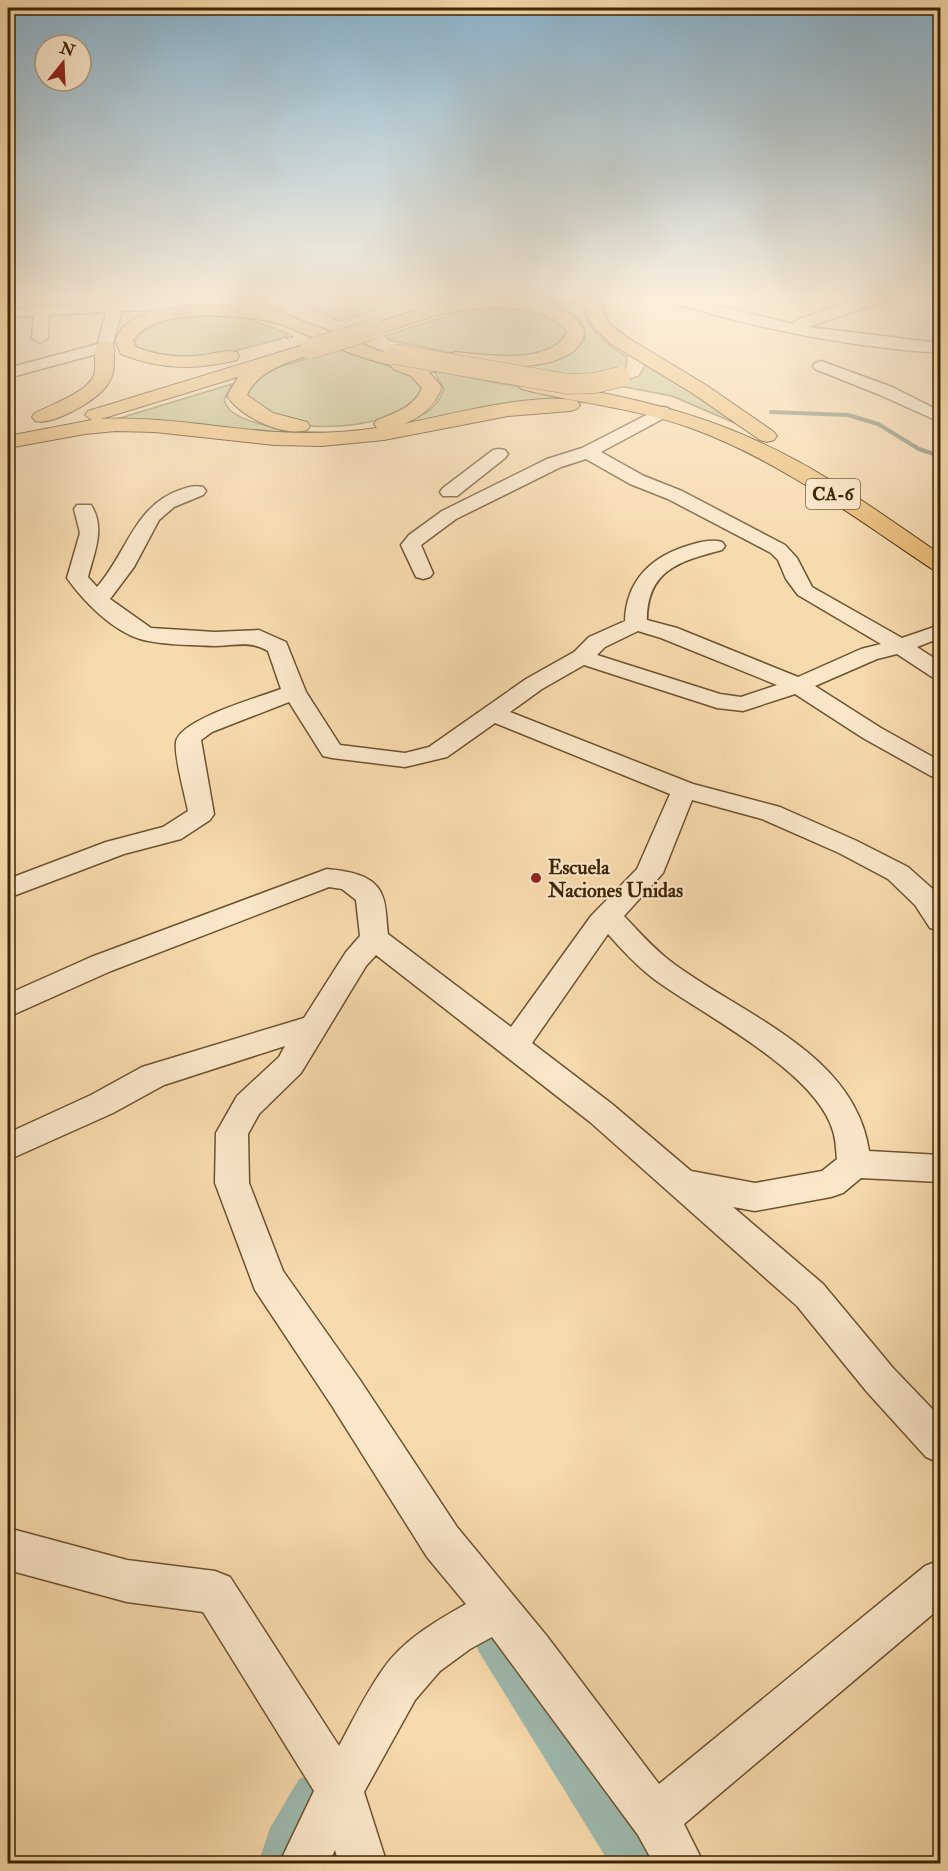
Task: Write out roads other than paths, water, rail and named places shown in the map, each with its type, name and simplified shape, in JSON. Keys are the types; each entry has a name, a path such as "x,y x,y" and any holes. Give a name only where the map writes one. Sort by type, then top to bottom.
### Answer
{"highway":[{"path":"8,438 42,417 79,399 92,388"},
{"path":"42,417 133,388"},
{"path":"8,438 177,388"},
{"path":"241,388 237,396 250,410 276,422 340,430 385,424 404,417 417,410 430,396 432,388"},
{"name":"CA-6","path":"549,388 659,410 721,432 800,472 940,564"},
{"name":"CA-6","path":"614,388 668,402 784,448 940,548"},
{"path":"698,388 784,448"},
{"path":"8,438 72,429 129,425 322,440 385,435 506,410 534,407 567,405 659,410"}],"street":[{"path":"879,388 940,417"},
{"path":"423,573 411,545 416,538 449,515 554,463 588,453 659,410"},
{"path":"588,453 637,480 675,495 777,549 787,558 796,579 805,591 865,624 940,672"},
{"path":"450,492 499,454"},
{"path":"474,474 505,486"},
{"path":"97,600 126,564 157,508 172,498 196,491"},
{"path":"84,509 90,532 77,578 97,600 136,630 146,634 215,639 259,637 278,647 294,692 333,751 405,760 438,752 534,684 582,657 597,642 636,624 669,633 798,685 872,733 940,771"},
{"path":"636,624 635,615 640,591 647,578 659,566 680,554 715,546"},
{"path":"582,657 717,701 734,704 754,701 798,685 869,654 940,631"},
{"path":"8,889 115,848 172,833 201,814 188,744 190,737 202,727 294,692"},
{"path":"492,712 539,734 684,790 771,813 848,847 898,873 925,898 940,920"},
{"path":"514,1046 608,916 649,873 684,790"},
{"path":"8,1006 101,964 327,878 350,881 369,896 374,938 601,1113 678,1183 810,1295 880,1380 940,1444"},
{"path":"608,916 661,970 788,1053 824,1088 845,1116 855,1146 854,1164"},
{"path":"374,938 356,959 290,1065 248,1105 232,1133 232,1183 268,1279 346,1393 442,1542 531,1650 655,1818 680,1863"},
{"path":"8,1148 102,1104 153,1076 314,1026"},
{"path":"678,1183 755,1197 831,1183 854,1164 940,1168"},
{"path":"8,1549 127,1581 215,1592 340,1789 363,1863"},
{"path":"655,1818 940,1581"},
{"path":"303,1863 340,1789 399,1684 425,1656 455,1634 498,1610"}],"waterway":[{"path":"771,412 848,415 878,424 919,449 940,456"},
{"path":"492,1639 633,1864"},
{"path":"278,1864 284,1842 313,1793"}],"place":[{"name":"Escuela Naciones Unidas","path":"536,878"}]}
